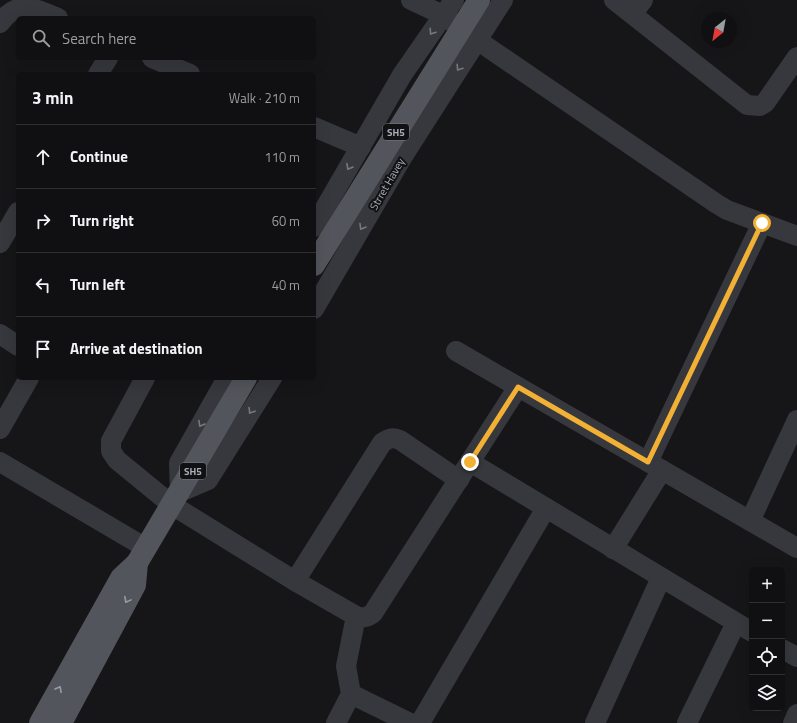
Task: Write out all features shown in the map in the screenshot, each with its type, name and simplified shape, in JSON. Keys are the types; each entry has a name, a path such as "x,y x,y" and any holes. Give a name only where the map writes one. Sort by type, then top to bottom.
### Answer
{"main road":[{"name":"SH5","path":"316,262 479,0"},
{"name":"SH5","path":"40,723 121,578 142,555 245,380"},
{"name":"SH5","path":"61,723 135,585 142,555"}],"street":[{"path":"411,0 448,8 477,40 717,204 727,210 797,236"},
{"name":"Strret Havey","path":"316,306 403,156 503,0"},
{"path":"614,0 638,7 747,105 760,106 765,103 794,67"},
{"path":"0,23 6,12 11,7 18,4 27,5 53,16"},
{"path":"316,224 402,75 448,8"},
{"path":"99,72 107,60"},
{"path":"157,60 185,72"},
{"path":"316,128 361,146"},
{"path":"2,236 16,215"},
{"path":"613,549 655,466 762,223"},
{"path":"0,334 16,345"},
{"path":"456,351 797,548"},
{"path":"0,429 28,380"},
{"path":"144,380 112,442 111,451 117,460 176,498 295,581 356,616 363,618 369,617 373,613 518,387"},
{"path":"176,498 179,463 226,380"},
{"path":"176,498 208,480 271,380"},
{"path":"750,521 797,420"},
{"path":"295,581 382,443 388,439 394,438 400,440 459,480"},
{"path":"0,462 142,555"},
{"path":"470,462 744,628 687,723"},
{"path":"420,723 546,508"},
{"path":"595,723 661,578"},
{"path":"336,723 351,694 346,666 356,616"},
{"path":"785,651 797,657"},
{"path":"351,694 410,723"},
{"path":"793,723 797,714"}],"route":[{"path":"470,462 518,387 648,462 762,223"}]}
